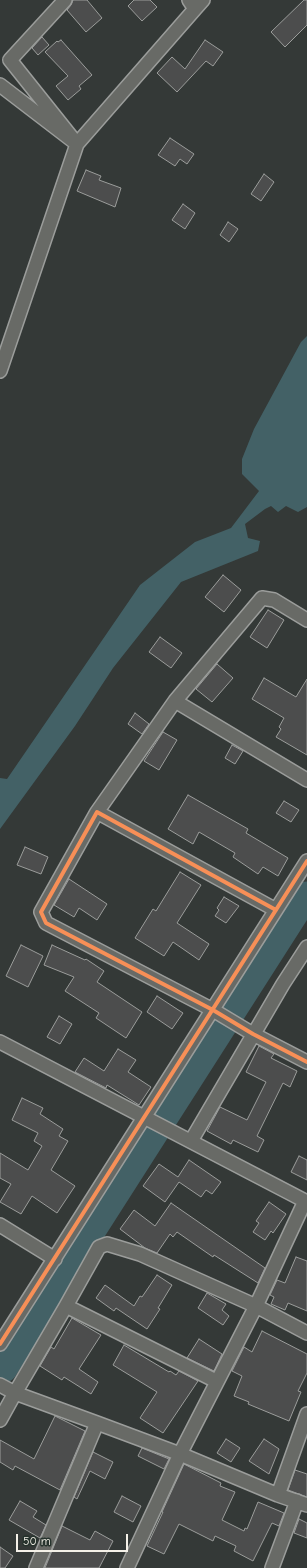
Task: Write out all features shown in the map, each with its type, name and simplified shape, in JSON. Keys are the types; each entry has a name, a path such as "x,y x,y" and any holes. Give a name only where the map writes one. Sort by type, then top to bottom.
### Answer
{"street":[{"path":"65,0 10,60 78,144"},
{"path":"0,371 78,144 195,3"},
{"path":"0,85 78,144"},
{"path":"307,620 274,600 262,598 175,701 97,812 41,912 46,923 213,1010 307,1062"},
{"path":"175,701 307,780"},
{"path":"97,812 276,910"},
{"path":"0,1344 307,861"},
{"path":"191,1141 283,984 307,947"},
{"path":"0,1042 306,1201 256,1306 180,1454 127,1568"},
{"path":"0,1225 55,1259"},
{"path":"0,1420 99,1247 107,1244 140,1254 256,1306 307,1333"},
{"path":"66,1306 214,1380 216,1383"},
{"path":"0,1385 15,1393 180,1454 302,1503 272,1568"},
{"path":"278,1494 307,1414"},
{"path":"36,1568 97,1423"}],"water":[{"path":"307,336 307,507 298,512 286,506 278,512 271,506 265,509 245,524 248,538 260,541 258,551 181,582 113,668 75,726 0,829 0,778 7,779 140,585 195,542 231,528 259,491 242,474 242,459 254,429 301,342"}],"building":[{"path":"73,0 87,0 102,18 86,32 67,10"},
{"path":"134,0 150,0 157,7 142,21 128,6"},
{"path":"304,0 307,0 307,25 285,47 271,32"},
{"path":"42,37 49,45 38,55 32,48"},
{"path":"61,40 92,75 79,86 81,89 68,100 56,86 68,76 45,52 57,41 58,42"},
{"path":"205,40 223,52 213,66 206,61 177,92 157,73 172,57 185,69"},
{"path":"170,138 194,154 187,164 180,159 175,166 158,155"},
{"path":"86,170 101,176 99,180 121,188 115,207 77,191"},
{"path":"264,174 274,182 261,201 251,194"},
{"path":"183,204 195,213 185,229 172,220"},
{"path":"228,222 238,229 229,242 220,235"},
{"path":"223,575 241,590 224,612 205,597"},
{"path":"268,610 284,620 267,648 250,637"},
{"path":"160,637 182,653 171,668 149,652"},
{"path":"217,664 233,678 212,702 196,689"},
{"path":"264,678 296,697 307,679 307,755 276,737 281,729 279,727 284,718 252,699"},
{"path":"135,713 149,724 142,734 128,724"},
{"path":"163,732 177,740 159,770 144,761"},
{"path":"232,745 243,751 235,764 225,758"},
{"path":"188,795 248,829 246,833 288,858 278,876 263,867 258,874 233,857 235,853 199,832 193,844 168,829"},
{"path":"284,801 299,810 291,822 276,813"},
{"path":"25,847 48,857 41,874 17,865"},
{"path":"180,872 201,885 177,923 209,944 199,960 173,942 164,956 135,938 153,909 156,911"},
{"path":"69,879 107,904 97,920 79,908 74,917 54,905"},
{"path":"224,897 239,906 226,923 215,916 219,910 217,908"},
{"path":"21,945 43,956 28,987 6,976"},
{"path":"52,945 85,960 86,959 104,971 97,982 142,1012 126,1038 96,1018 99,1013 65,991 74,977 44,965"},
{"path":"157,996 183,1013 172,1029 147,1012"},
{"path":"59,1016 72,1024 60,1044 47,1037"},
{"path":"259,1046 274,1054 271,1058 297,1071 290,1087 283,1083 257,1136 264,1140 258,1152 233,1140 231,1144 207,1131 220,1107 247,1120 266,1082 246,1072"},
{"path":"118,1049 136,1060 128,1072 151,1087 139,1105 107,1085 106,1088 75,1072 84,1058 104,1071"},
{"path":"22,1098 43,1108 40,1114 63,1129 59,1136 68,1141 51,1170 75,1186 57,1213 32,1196 21,1214 0,1202 11,1184 0,1178 0,1153 28,1170 42,1146 34,1141 38,1133 12,1120"},
{"path":"299,1156 307,1160 307,1180 291,1172"},
{"path":"189,1160 221,1182 212,1194 206,1190 201,1197 179,1182 165,1202 143,1186 159,1164 178,1177"},
{"path":"269,1202 286,1214 273,1233 271,1231 265,1240 253,1232 259,1223 256,1221"},
{"path":"171,1203 265,1268 258,1283 214,1255 213,1257 177,1232 173,1237 170,1234 157,1253 145,1248 120,1229 134,1210 155,1226"},
{"path":"296,1257 307,1261 307,1311 288,1303 285,1310 271,1304 274,1297 270,1295 277,1280 285,1283"},
{"path":"157,1275 172,1285 158,1308 160,1309 147,1329 116,1308 114,1311 96,1298 105,1285 134,1306"},
{"path":"207,1293 226,1304 222,1310 229,1316 223,1325 198,1308"},
{"path":"72,1318 101,1335 79,1369 98,1382 91,1394 64,1377 62,1380 40,1366 51,1347 54,1349"},
{"path":"262,1331 307,1354 307,1373 298,1391 301,1392 289,1421 248,1404 249,1402 234,1396 242,1376 232,1371 244,1347 252,1352"},
{"path":"199,1339 222,1354 214,1371 187,1358"},
{"path":"124,1345 169,1372 170,1371 176,1375 179,1371 198,1381 163,1433 140,1418 157,1392 113,1365"},
{"path":"55,1416 85,1431 60,1490 15,1466 13,1470 0,1462 0,1440 34,1459"},
{"path":"226,1439 240,1448 231,1462 217,1453"},
{"path":"264,1439 279,1449 269,1474 249,1461"},
{"path":"142,1448 169,1459 164,1469 138,1456"},
{"path":"93,1452 113,1462 105,1479 90,1471 77,1499 74,1497"},
{"path":"184,1464 221,1483 220,1486 235,1492 222,1520 244,1531 245,1528 247,1529 258,1502 284,1513 279,1526 272,1523 253,1561 234,1551 236,1546 215,1536 213,1541 179,1524 164,1554 147,1546"},
{"path":"295,1470 307,1474 307,1497 288,1490"},
{"path":"122,1496 141,1506 133,1522 114,1512"},
{"path":"20,1501 37,1511 33,1517 46,1525 40,1538 9,1520"},
{"path":"299,1519 307,1523 307,1538 294,1533"},
{"path":"62,1526 90,1540 95,1531 113,1541 99,1568 45,1568"},
{"path":"0,1547 13,1556 5,1568 0,1568"}],"waterway":[{"path":"4,1369 307,895"}],"cycle path":[{"path":"276,910 97,812 41,912 46,923 213,1010 253,1034 307,1062"},
{"path":"0,1344 307,861"}]}
